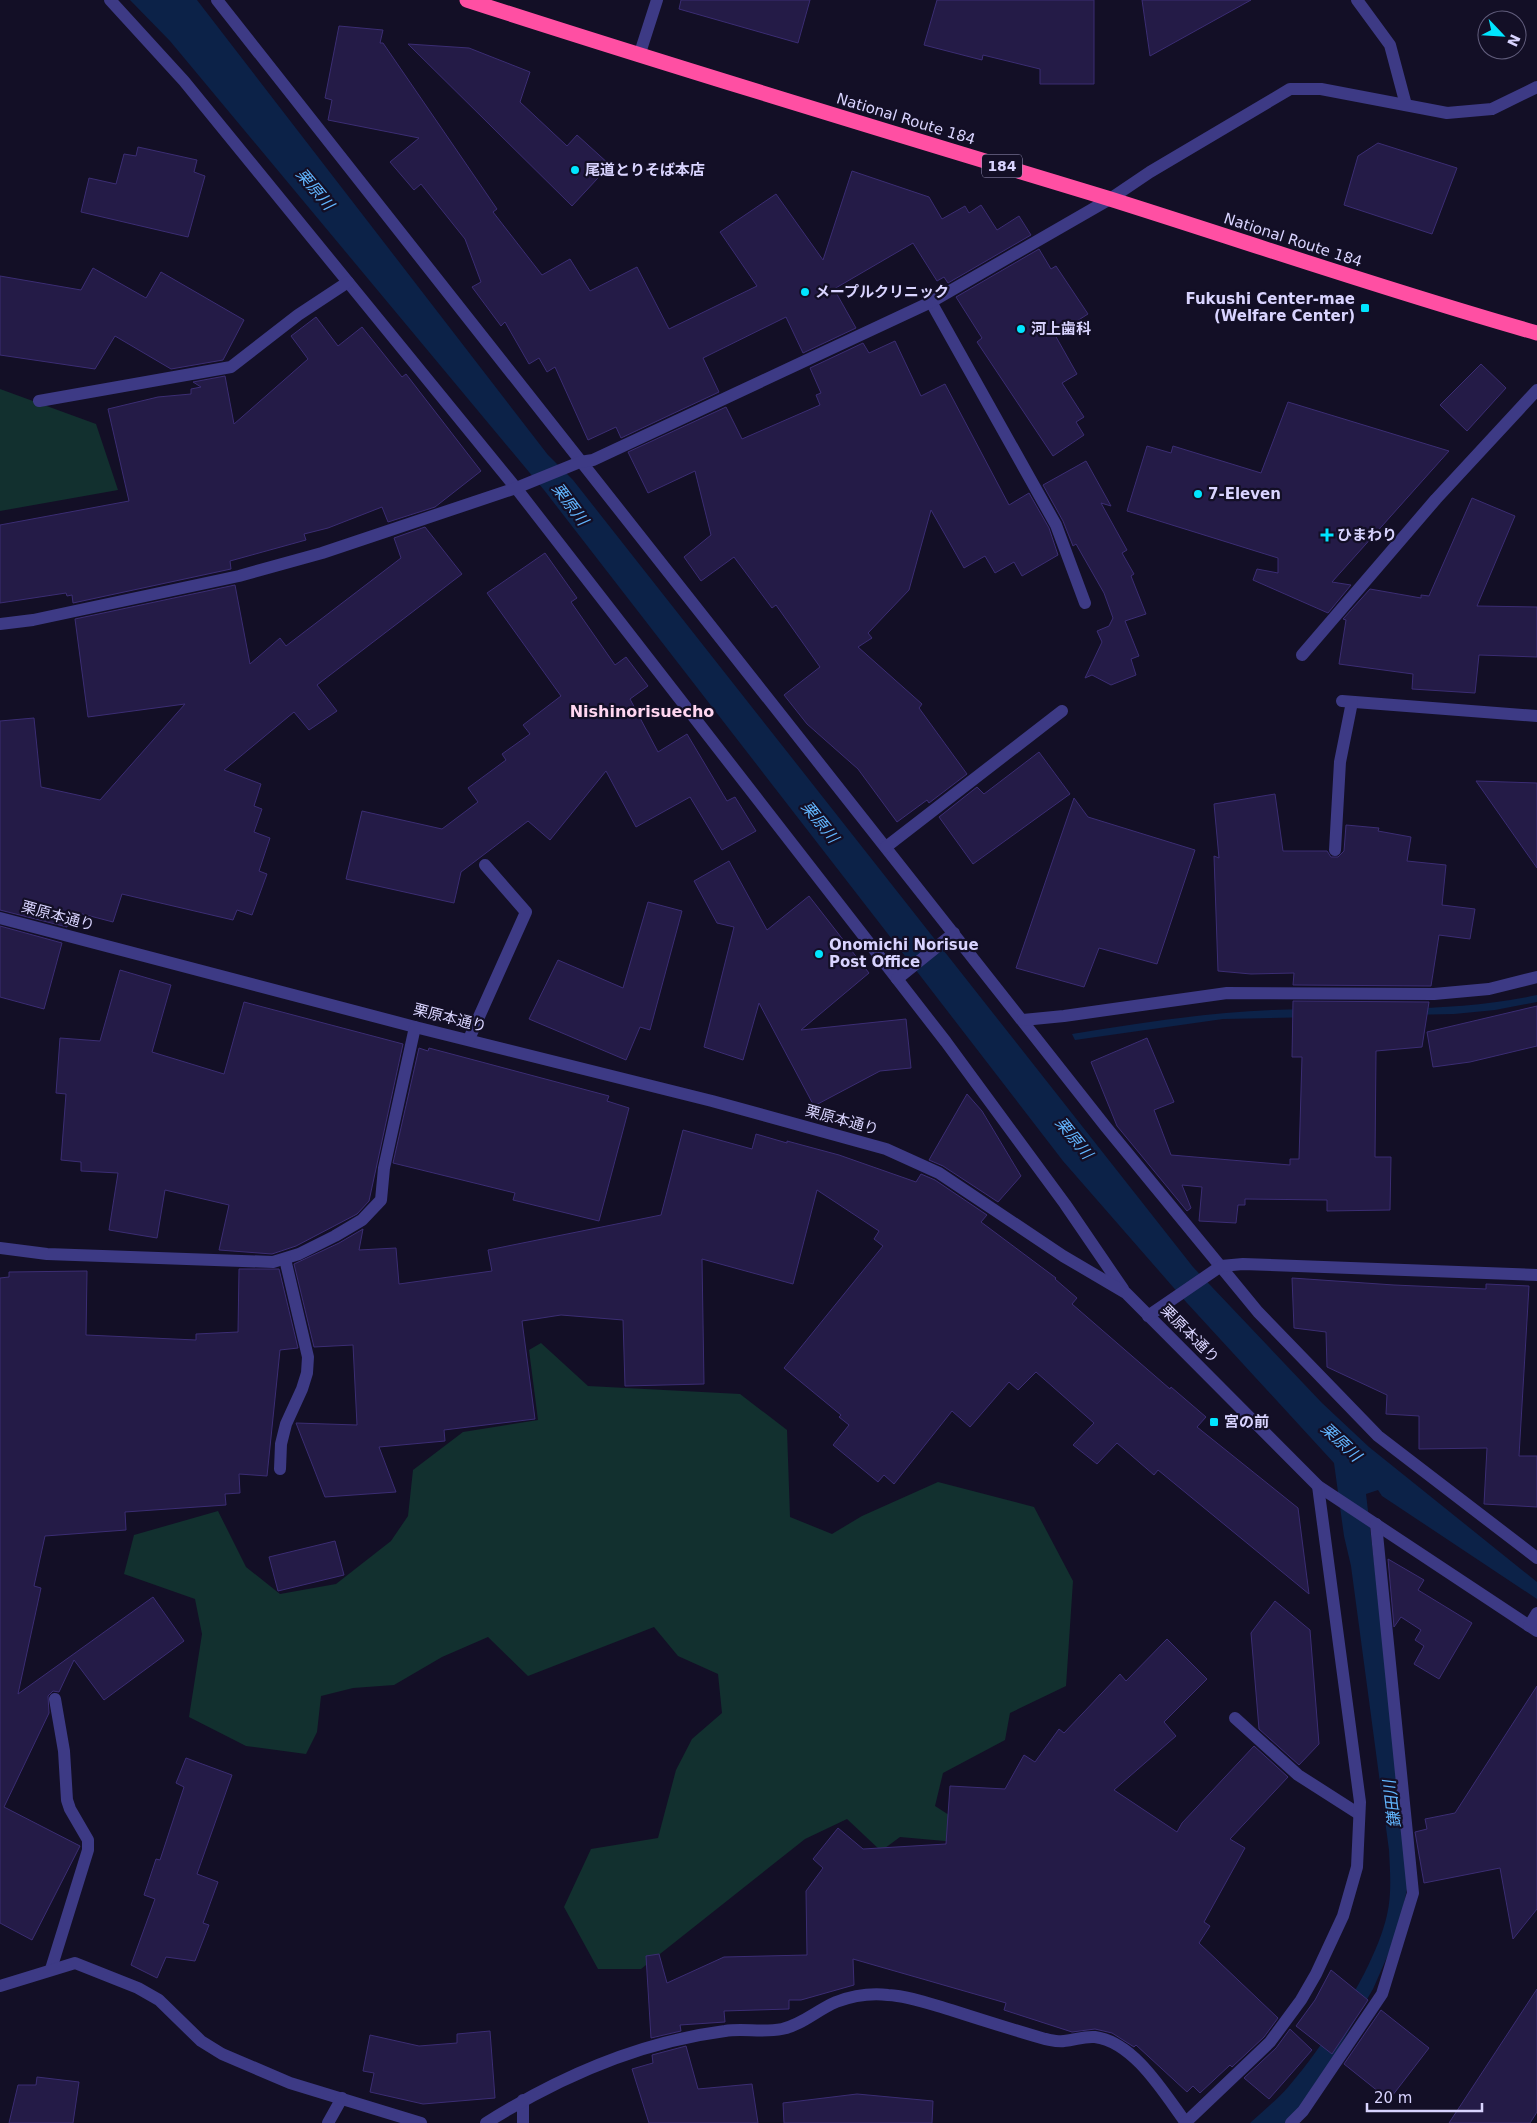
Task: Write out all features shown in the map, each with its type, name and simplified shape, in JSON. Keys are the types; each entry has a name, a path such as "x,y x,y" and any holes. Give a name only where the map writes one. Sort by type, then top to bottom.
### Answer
{"highway":[{"name":"National Route 184","path":"466,0 639,56 1110,199 1454,310 1537,333"}],"street":[{"path":"110,0 184,81 348,282 522,485 901,975 946,1042 1065,1204 1126,1293"},
{"path":"217,0 576,464 886,847 949,937 1023,1020 1106,1127 1258,1312 1378,1436 1537,1558"},
{"path":"639,56 657,0"},
{"path":"1357,0 1390,45 1406,105"},
{"path":"0,624 33,620 239,576 322,553 522,485 576,464 593,460 931,302 1110,199 1150,172 1290,89 1320,89 1447,113 1492,109 1537,87"},
{"path":"39,401 231,367 298,315 348,282"},
{"path":"931,302 1056,525 1085,602"},
{"path":"1302,655 1436,499 1537,390"},
{"path":"1335,850 1340,762 1347,701 1537,716"},
{"path":"886,847 1062,711"},
{"path":"468,1039 526,912 485,865"},
{"name":"栗原本通り","path":"0,918 415,1027 712,1101 886,1149 939,1172 1063,1256 1126,1293 1318,1486 1533,1628"},
{"path":"901,975 949,937"},
{"path":"1023,1020 1227,993 1434,994 1489,989 1537,977"},
{"path":"0,1248 46,1254 228,1262 272,1262 285,1259 335,1236 362,1220 381,1200 384,1168 415,1027"},
{"path":"280,1469 281,1444 286,1424 307,1373 308,1357 285,1259"},
{"path":"1148,1316 1176,1295 1221,1266 1243,1264 1537,1275"},
{"path":"486,2123 523,2100 582,2071 666,2042 725,2031 781,2029 798,2023 836,2002 866,1995 889,1995 919,2000 1045,2039 1064,2041 1082,2036 1110,2041 1123,2048 1140,2063 1185,2123 1270,2042 1301,2000 1316,1974 1343,1916 1357,1867 1360,1802 1318,1486"},
{"path":"1291,2123 1303,2111 1382,1994 1413,1893 1376,1524"},
{"path":"1533,1628 1537,1613"},
{"path":"51,1969 88,1850 88,1840 70,1809 67,1800 64,1751 55,1699"},
{"path":"1235,1718 1298,1775 1360,1814"},
{"path":"0,1986 75,1962 138,1988 159,2000 201,2041 222,2054 290,2083 421,2123"},
{"path":"328,2123 342,2098"},
{"path":"523,2100 523,2123"}],"green space":[{"path":"0,389 96,424 118,490 0,511"},
{"path":"541,1343 588,1386 740,1394 787,1430 790,1517 832,1534 862,1516 938,1482 1034,1507 1073,1581 1066,1686 1010,1713 1005,1740 943,1773 935,1806 963,1824 956,1842 900,1837 881,1851 847,1819 805,1839 641,1969 598,1969 564,1907 591,1849 658,1838 676,1770 692,1739 722,1713 718,1674 678,1656 654,1627 528,1676 488,1637 442,1657 394,1685 353,1688 321,1696 317,1732 306,1754 246,1746 189,1717 202,1634 195,1599 124,1574 134,1535 218,1511 246,1567 280,1594 336,1584 391,1541 408,1516 413,1470 463,1432 538,1420 529,1350"}],"water":[{"path":"130,0 197,0 548,455 573,480 1193,1267 1322,1403 1369,1447 1537,1582 1537,1599 1382,1496 1378,1490 1366,1494 1411,1870 1398,1932 1373,1989 1312,2094 1288,2123 1250,2123 1289,2086 1303,2069 1347,2005 1372,1958 1381,1936 1390,1899 1389,1850 1351,1566 1344,1536 1334,1463 1187,1303 1063,1161 544,490 170,41"},
{"path":"1537,995 1537,1002 1495,1010 1454,1014 1223,1019 1075,1040 1072,1034 1222,1013 1272,1010 1405,1009 1471,1005"}],"building":[{"path":"681,0 810,0 798,43 679,9"},
{"path":"937,0 1094,0 1094,84 1040,84 1040,69 983,55 982,60 924,45"},
{"path":"1142,0 1251,0 1150,56"},
{"path":"339,26 383,30 380,43 383,43 497,209 493,212 542,275 570,259 590,291 637,267 669,329 757,286 720,232 776,194 823,260 852,171 929,197 942,219 965,206 969,213 981,205 997,230 1019,216 1031,235 948,283 944,277 937,281 913,243 834,289 856,328 803,353 786,317 703,358 719,392 621,438 616,427 588,440 555,367 547,372 539,358 529,364 505,322 501,326 472,287 481,282 465,239 421,184 414,190 390,162 419,138 328,120 332,100 325,98"},
{"path":"408,44 469,48 530,72 520,102 567,146 577,135 610,165 572,206"},
{"path":"1378,143 1457,168 1432,234 1344,205 1358,156"},
{"path":"138,147 197,160 194,172 205,176 188,237 81,212 89,178 116,184 124,154 136,156"},
{"path":"1039,249 1051,269 1056,266 1088,314 1055,335 1077,374 1062,383 1084,417 1076,422 1084,435 1053,456 977,342 982,338 956,297"},
{"path":"93,268 146,298 161,272 244,320 223,360 171,369 115,336 95,369 0,355 0,276 81,290"},
{"path":"316,317 338,346 362,327 402,377 406,374 481,471 435,507 388,522 382,507 328,528 304,534 306,540 230,561 231,569 73,603 72,595 67,596 66,593 0,603 0,525 129,501 108,409 158,397 191,394 191,389 201,387 193,382 225,376 234,424 308,359 291,336"},
{"path":"895,341 921,396 945,384 1009,505 1029,493 1049,528 1058,555 1022,576 1014,562 995,573 985,556 964,568 931,510 909,590 868,633 872,638 858,647 922,704 919,708 967,774 929,803 927,800 897,822 858,769 807,724 784,695 820,667 776,605 772,608 734,557 701,581 684,557 711,535 695,471 648,493 628,452 726,407 742,439 820,405 816,395 821,393 810,368 863,343 869,353"},
{"path":"1481,364 1506,388 1467,431 1440,405"},
{"path":"1288,402 1449,451 1332,582 1351,585 1328,613 1253,580 1257,569 1278,573 1278,558 1127,511 1147,446 1171,453 1173,446 1261,473"},
{"path":"1086,461 1111,506 1101,503 1127,550 1122,553 1134,574 1131,576 1146,614 1125,621 1139,656 1131,659 1136,675 1111,685 1092,675 1085,678 1102,642 1097,631 1109,626 1113,618 1104,593 1076,544 1073,546 1063,521 1043,485"},
{"path":"1472,498 1515,516 1477,606 1537,607 1537,657 1479,655 1475,693 1412,689 1413,674 1339,664 1346,620 1343,619 1370,589 1421,598 1421,595 1429,596"},
{"path":"425,527 462,574 317,685 337,711 309,730 294,712 224,770 261,784 254,806 262,809 254,832 270,838 259,871 267,874 252,915 237,910 233,920 122,894 113,922 71,911 67,927 0,910 0,721 34,718 41,787 100,800 185,704 88,717 75,619 235,585 250,664 280,638 286,646 401,558 394,538"},
{"path":"545,553 577,598 571,602 615,665 626,657 648,686 630,699 658,752 687,734 727,801 735,797 756,831 722,850 690,797 636,827 606,771 550,840 528,821 461,872 454,903 346,879 362,811 442,829 478,802 468,788 506,760 502,754 530,734 523,725 561,696 487,593"},
{"path":"1039,752 1070,794 973,864 939,817 977,787 984,794"},
{"path":"1476,781 1537,783 1537,868"},
{"path":"1275,794 1283,851 1327,851 1331,857 1338,857 1344,851 1346,825 1379,828 1378,831 1411,837 1407,861 1446,865 1442,905 1475,909 1470,939 1439,935 1431,986 1293,985 1294,973 1251,974 1218,971 1214,856 1219,858 1214,804"},
{"path":"1074,798 1088,817 1195,850 1157,964 1099,948 1084,987 1016,968"},
{"path":"729,861 767,930 809,896 869,973 801,1030 906,1019 911,1068 880,1071 814,1106 759,1003 743,1060 704,1047 734,927 717,923 694,881"},
{"path":"648,902 682,911 650,1030 640,1027 626,1060 529,1019 558,960 623,988"},
{"path":"0,926 62,943 44,1009 0,997"},
{"path":"120,970 171,985 152,1052 224,1074 244,1002 403,1044 369,1201 357,1214 296,1246 272,1254 219,1250 229,1205 165,1190 157,1238 109,1230 118,1173 81,1171 81,1162 61,1160 66,1094 56,1093 60,1038 100,1041"},
{"path":"1293,1001 1429,1002 1422,1047 1376,1051 1375,1157 1391,1157 1390,1210 1327,1211 1327,1200 1245,1199 1245,1205 1238,1205 1236,1223 1199,1221 1202,1187 1182,1185 1191,1208 1187,1211 1117,1126 1091,1062 1147,1038 1174,1102 1154,1110 1171,1155 1290,1165 1290,1159 1299,1159 1302,1057 1292,1057"},
{"path":"1537,1006 1537,1046 1470,1062 1433,1067 1427,1032"},
{"path":"419,1048 428,1051 429,1048 609,1096 607,1101 629,1108 599,1221 513,1200 515,1193 393,1163"},
{"path":"967,1094 982,1111 1021,1176 998,1202 943,1166 929,1160"},
{"path":"683,1130 752,1149 756,1134 839,1155 916,1182 921,1174 935,1180 987,1215 981,1222 1056,1278 1077,1298 1072,1304 1170,1389 1171,1387 1206,1417 1197,1427 1298,1508 1309,1594 1158,1470 1154,1475 1117,1443 1097,1464 1073,1445 1094,1423 1036,1372 1018,1390 1009,1382 970,1427 952,1411 894,1484 884,1475 878,1482 833,1445 849,1425 839,1417 841,1415 784,1368 883,1246 874,1239 879,1231 817,1190 793,1284 702,1259 704,1384 625,1386 623,1320 561,1315 522,1321 535,1419 444,1430 445,1441 379,1447 396,1492 325,1497 296,1423 357,1425 353,1345 314,1347 294,1264 339,1243 363,1229 359,1250 396,1248 399,1284 492,1271 488,1250 661,1215"},
{"path":"239,1269 279,1269 298,1348 280,1350 267,1476 239,1474 240,1493 225,1494 226,1505 125,1512 126,1530 45,1536 34,1586 41,1588 18,1694 153,1597 184,1641 104,1700 74,1660 59,1692 53,1691 48,1696 49,1713 4,1807 80,1846 32,1940 0,1923 0,1278 9,1277 9,1272 87,1271 86,1335 196,1340 196,1334 238,1332"},
{"path":"1292,1278 1486,1289 1486,1284 1529,1286 1519,1456 1537,1456 1537,1507 1484,1504 1487,1448 1419,1449 1419,1416 1386,1414 1387,1395 1327,1367 1326,1332 1294,1328"},
{"path":"335,1541 344,1575 278,1591 269,1557"},
{"path":"1388,1559 1424,1580 1418,1590 1472,1623 1439,1679 1414,1664 1424,1646 1415,1640 1421,1630 1401,1617 1394,1627"},
{"path":"1275,1601 1310,1630 1319,1744 1299,1765 1259,1729 1251,1633"},
{"path":"1167,1639 1207,1679 1164,1722 1176,1736 1114,1790 1177,1832 1182,1823 1254,1746 1288,1777 1230,1839 1245,1848 1204,1922 1210,1926 1199,1943 1278,2018 1264,2037 1232,2067 1230,2065 1200,2093 1193,2086 1187,2092 1136,2045 1134,2047 1112,2033 1095,2029 1072,2032 1004,2010 1006,2003 853,1959 854,1985 801,2000 789,2000 789,2009 724,2011 725,2022 680,2025 681,2031 651,2038 646,1956 659,1954 667,1983 724,1957 807,1955 806,1891 823,1868 813,1859 838,1828 863,1849 946,1844 950,1786 1005,1789 1024,1755 1035,1762 1059,1729 1064,1733 1120,1674 1126,1681"},
{"path":"1537,1686 1537,1909 1513,1939 1500,1868 1424,1883 1415,1832 1427,1829 1425,1819 1455,1813"},
{"path":"186,1758 232,1775 197,1874 218,1882 203,1923 209,1925 195,1961 166,1957 157,1978 131,1965 155,1899 144,1895 156,1859 160,1860 184,1787 176,1783"},
{"path":"1331,1970 1368,2000 1332,2054 1296,2026 1315,2000"},
{"path":"1537,1989 1537,2112 1530,2123 1449,2123"},
{"path":"1381,2010 1429,2048 1389,2100 1344,2064"},
{"path":"1290,2029 1312,2050 1269,2099 1244,2078 1276,2048"},
{"path":"490,2031 495,2098 423,2104 370,2092 374,2073 363,2071 370,2035 419,2046 457,2043 457,2034"},
{"path":"686,2046 698,2089 752,2084 758,2123 649,2123 632,2069 653,2063 652,2055"},
{"path":"37,2077 79,2082 73,2123 9,2123 18,2085 36,2085"},
{"path":"857,2094 933,2101 932,2123 784,2123 783,2103"}],"place":[{"name":"尾道とりそば本店","path":"575,170"},
{"name":"メープルクリニック","path":"805,292"},
{"name":"Fukushi Center-mae (Welfare Center)","path":"1365,308"},
{"name":"河上歯科","path":"1021,329"},
{"name":"7-Eleven","path":"1198,494"},
{"name":"ひまわり","path":"1327,535"},
{"name":"Onomichi Norisue Post Office","path":"819,954"},
{"name":"宮の前","path":"1214,1422"}],"district":[{"name":"Nishinorisuecho","path":"642,711"}],"water label":[{"name":"栗原川","path":"315,189"},
{"name":"栗原川","path":"570,504"},
{"name":"栗原川","path":"820,822"},
{"name":"栗原川","path":"1074,1138"},
{"name":"栗原川","path":"1341,1442"},
{"name":"鎌田川","path":"1392,1804"}]}
